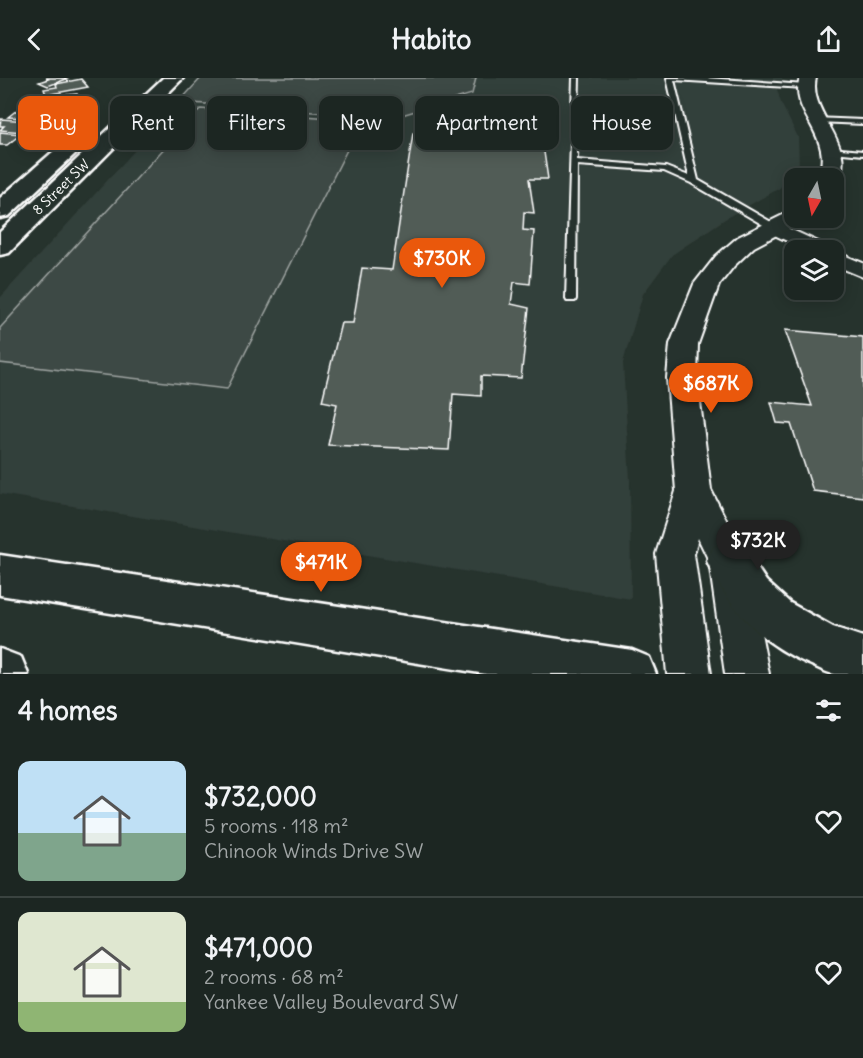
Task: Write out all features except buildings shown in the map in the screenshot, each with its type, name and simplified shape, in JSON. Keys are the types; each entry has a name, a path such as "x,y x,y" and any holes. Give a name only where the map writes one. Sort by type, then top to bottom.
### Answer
{"main road":[{"name":"8 Street SW","path":"0,211 147,78"},
{"name":"8 Street SW","path":"0,247 174,78"},
{"path":"728,561 752,597 788,628 829,650 863,661"},
{"path":"0,574 632,674"}],"street":[{"path":"806,82 807,102 833,150 833,168"},
{"path":"747,674 728,561 694,491 682,378 686,338 707,284 719,268 746,242 784,223"},
{"path":"792,228 808,240"},
{"path":"844,262 863,271"},
{"path":"689,674 675,554 694,491"}],"lane":[{"path":"571,299 576,78"},
{"path":"670,78 694,181"},
{"path":"675,78 806,82"},
{"path":"817,120 863,122"},
{"path":"833,150 863,153"},
{"path":"573,162 666,169 784,222"}],"shaded area":[{"path":"201,78 476,78 472,94 415,96 415,111 403,115 403,96 319,96 319,113 307,112 307,96 207,96 207,104 195,103 195,96 184,96"},
{"path":"476,78 783,78 777,89 781,103 798,137 799,165 797,168 784,168 784,183 780,188 728,217 672,255 643,294 623,363 630,480 631,599 0,494 0,298 135,150 195,150 195,103 207,104 207,150 307,150 307,112 319,113 319,150 403,150 403,114 415,111 415,150 559,150 559,96 465,96 472,94"},
{"path":"200,109 207,109 207,150 307,150 307,116 319,117 319,150 347,150 227,389 0,363 0,328 163,150 195,150 195,114"}]}
